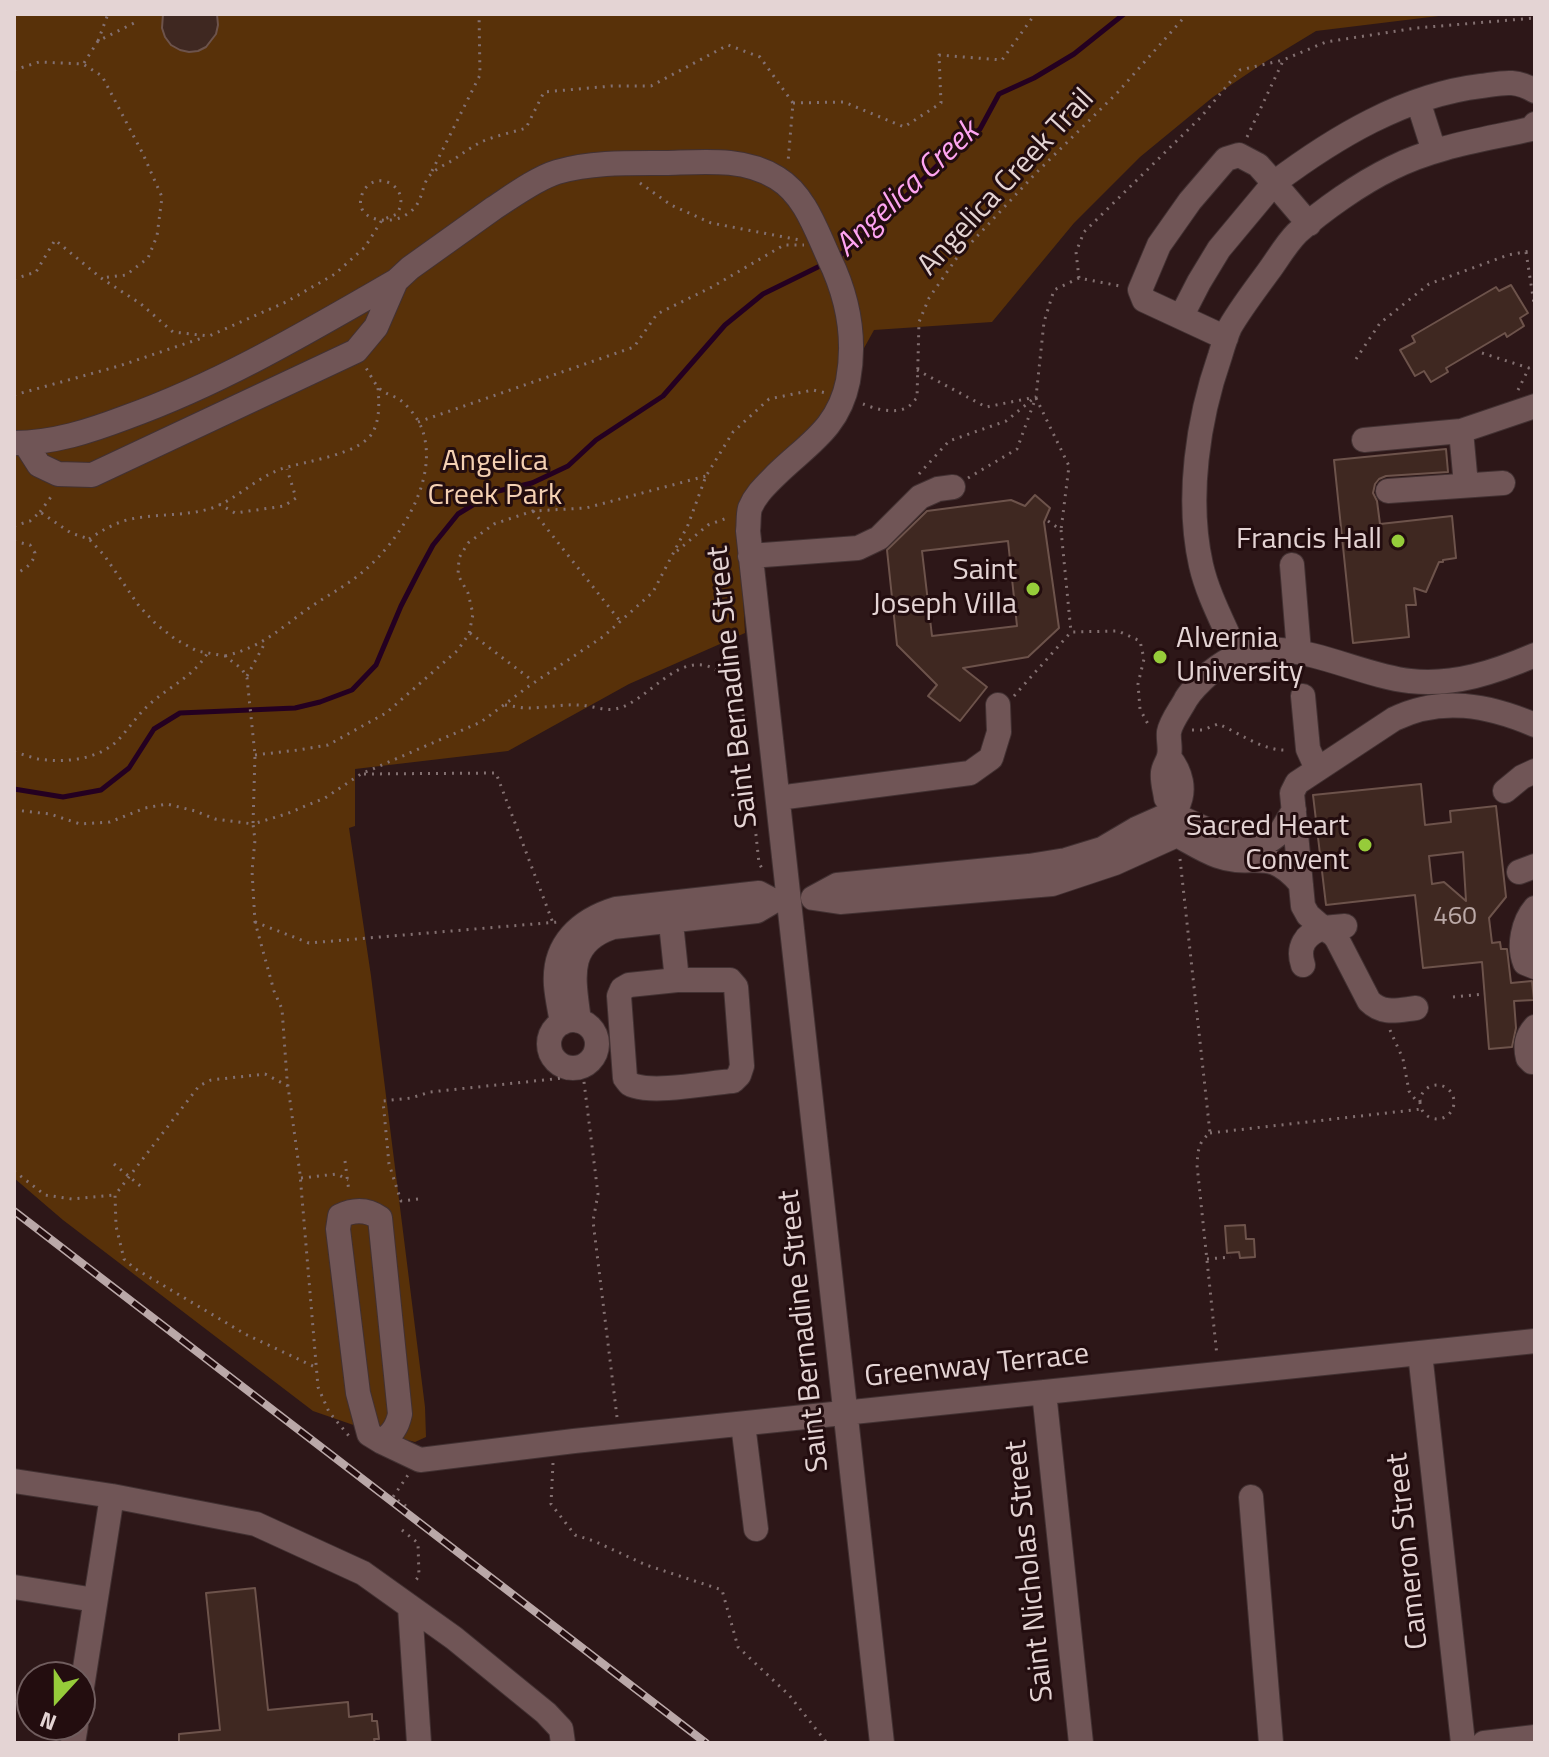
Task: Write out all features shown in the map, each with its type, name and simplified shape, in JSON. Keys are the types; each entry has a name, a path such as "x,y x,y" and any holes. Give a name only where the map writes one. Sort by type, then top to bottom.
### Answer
{"street":[{"path":"1181,317 1219,249 1274,183 1297,166 1366,123 1418,101 1468,87 1502,83 1521,82 1535,91"},
{"path":"1418,101 1434,151"},
{"path":"1237,655 1201,567 1196,517 1197,456 1210,382 1226,338 1243,306 1296,234 1344,196 1390,169 1434,151 1531,129 1535,124"},
{"path":"1226,338 1144,300 1140,290 1159,245 1190,201 1226,159 1239,155 1258,165 1309,224"},
{"name":"Saint Bernadine Street","path":"19,443 59,439 102,426 157,407 233,372 396,281 521,190 553,173 613,163 725,162 761,170 778,178 797,195 819,232 845,296 850,322 850,362 844,397 837,414 824,433 758,493 749,510 750,556 792,900 882,1743"},
{"path":"19,443 39,465 58,474 92,475 356,351 376,327 396,281"},
{"path":"1364,440 1461,431 1535,406"},
{"path":"1461,431 1466,485"},
{"path":"1388,491 1503,483"},
{"path":"750,556 858,548 879,538 920,497 938,489 953,487"},
{"path":"1292,565 1299,652"},
{"path":"1294,810 1280,833 1262,851 1240,860 1220,857 1177,820 1166,798 1163,772 1169,757 1169,731 1189,695 1224,661 1250,651 1299,652 1386,676 1430,682 1479,676 1535,655"},
{"path":"1303,696 1312,759"},
{"path":"778,798 970,773 991,758 1006,701"},
{"path":"1334,927 1305,912 1303,906 1294,788 1312,759 1405,714 1428,707 1456,704 1479,706 1535,725"},
{"path":"1505,791 1535,771"},
{"path":"571,1022 574,966 583,946 585,930 602,931 669,911 757,911 792,900 840,902 1052,884 1115,863 1177,820"},
{"path":"1262,851 1291,872 1301,884"},
{"path":"1535,908 1526,923 1522,953 1525,963 1535,967"},
{"path":"669,911 677,980"},
{"path":"1303,965 1300,957 1302,945 1309,935 1334,927"},
{"path":"1334,927 1333,934 1369,1001 1386,1011 1416,1008"},
{"path":"677,980 730,980 736,987 742,1066 733,1081 660,1088 635,1086 625,1078 619,996 622,989 629,985 677,980"},
{"path":"571,1022 590,1027 597,1041 594,1056 583,1071 559,1064 549,1046 552,1032 571,1022"},
{"path":"1532,1062 1528,1058 1526,1040 1535,1027"},
{"path":"597,1041 622,1038"},
{"path":"352,1212 371,1212 380,1218 400,1414 394,1432 382,1442 369,1434 356,1378 338,1229 340,1216 352,1212"},
{"name":"Greenway Terrace","path":"382,1442 420,1460 1535,1341"},
{"name":"Cameron Street","path":"1420,1353 1463,1743"},
{"name":"Saint Nicholas Street","path":"1044,1392 1081,1743"},
{"path":"743,1424 756,1529"},
{"path":"14,1481 256,1524 363,1573 454,1638 546,1713 561,1729 563,1743"},
{"path":"86,1661 112,1496"},
{"path":"1251,1497 1271,1743"},
{"path":"14,1587 95,1600"},
{"path":"406,1604 419,1743"},
{"path":"1484,1743 1535,1737"}],"path":[{"path":"83,64 98,41 108,14"},
{"path":"14,395 119,366 209,336 286,302 335,274 365,247 382,220 397,214 401,196 388,182 379,181 366,188 361,201 367,214 375,220 382,220 401,217 416,208 480,75 479,14"},
{"path":"793,103 844,102 904,127 941,103 939,55 1002,60 1035,14"},
{"name":"Angelica Creek Trail","path":"253,824 325,798 361,774 481,722 604,636 653,592 688,525 706,476 733,432 769,399 813,390 875,409 906,408 917,398 919,322 929,298 956,259 1036,173 1118,92 1187,14"},
{"path":"1079,278 1076,252 1084,232 1201,117 1240,70 1283,60 1326,42 1416,28 1535,18"},
{"path":"98,41 136,22"},
{"path":"430,174 482,142 526,128 544,92 651,86 728,45 760,57 793,103 787,185"},
{"path":"1239,155 1283,60"},
{"path":"14,70 39,62 83,64 102,76 162,197 157,236 148,258 126,275 101,278"},
{"path":"613,163 671,205 711,223 823,245"},
{"path":"14,279 36,272 55,240 101,278 141,304 173,332 209,336"},
{"path":"418,422 634,347 657,314 712,287 784,245 823,245"},
{"path":"1356,359 1380,323 1429,284 1508,255 1535,250"},
{"path":"1526,252 1535,310"},
{"path":"953,487 1017,449 1036,397 1044,322 1054,290 1079,278 1140,290"},
{"path":"14,526 30,521 40,512 71,533 89,539 156,624 175,639 207,654 225,656 266,641 363,572 383,554 421,490 426,469 422,429 410,409 398,398 378,388 356,351"},
{"path":"1482,353 1535,370"},
{"path":"917,370 986,407 1036,397"},
{"path":"89,539 125,520 196,511 219,504 238,496 264,476 287,467 327,459 357,445 373,433 379,410 378,388"},
{"path":"913,504 918,475 949,441 1006,421 1036,397"},
{"path":"1036,397 1069,466 1061,530 1071,632"},
{"path":"219,504 235,513 284,506 296,498 287,467"},
{"path":"255,755 328,745 386,713 457,651 470,633 473,614 468,593 458,575 459,558 468,543 494,524 533,511 586,508 706,476"},
{"path":"674,553 708,525 749,510"},
{"path":"533,511 620,622"},
{"path":"1048,521 1061,530"},
{"path":"14,541 30,545 35,553 29,566 14,575"},
{"path":"1006,701 1071,632 1118,631 1140,641 1144,659 1138,684 1140,709 1152,732 1203,730 1218,724 1261,745 1312,759"},
{"path":"470,633 535,683"},
{"path":"247,678 266,641"},
{"path":"14,752 38,759 58,760 84,758 108,749 147,706 192,673 207,654"},
{"path":"225,656 242,669 247,678 255,755 252,871 255,922 282,1009 318,1387 329,1412 355,1442"},
{"path":"505,705 528,708 578,705 616,709 684,667 712,667 737,688 742,705 759,863 765,873 772,876 787,874"},
{"path":"361,774 496,773 553,923"},
{"path":"14,810 50,814 80,824 110,822 145,808 167,804 215,819 253,824"},
{"path":"1177,820 1210,1133"},
{"path":"255,922 309,943 553,923 585,930"},
{"path":"1453,997 1485,994"},
{"path":"1386,1011 1386,1023 1403,1059 1409,1091 1421,1101"},
{"path":"418,1199 401,1201 389,1164 383,1101 583,1071 598,1194 593,1221 619,1437"},
{"path":"288,1086 265,1074 211,1080 199,1086 115,1195 116,1226 124,1259 134,1268 245,1334 316,1368"},
{"path":"1434,1086 1450,1091 1454,1101 1451,1112 1443,1118 1427,1116 1421,1101 1425,1091 1434,1086"},
{"path":"1219,1374 1197,1165 1198,1148 1203,1138 1210,1133 1422,1109"},
{"path":"345,1161 352,1212"},
{"path":"114,1164 144,1189"},
{"path":"14,1171 45,1195 72,1199 115,1195"},
{"path":"300,1179 337,1174 348,1180"},
{"path":"1207,1259 1231,1257"},
{"path":"554,1444 551,1504 575,1535 646,1565 722,1590 738,1647 789,1695 827,1743"},
{"path":"401,1472 408,1475 393,1497 406,1506"},
{"path":"402,1530 418,1543 419,1576 406,1604"}],"green space":[{"name":"Angelica Creek Park","path":"14,14 1455,14 1316,31 1213,97 1140,157 1074,223 992,322 874,330 826,417 738,508 745,633 629,684 508,751 355,769 355,826 349,828 371,976 425,1407 426,1437 415,1442 313,1411 63,1220 14,1178"}],"building":[{"path":"163,14 217,14 216,34 206,47 198,51 180,50 165,37"},
{"path":"1511,285 1528,313 1520,318 1524,326 1507,337 1505,333 1446,368 1448,372 1431,382 1424,371 1415,376 1400,350 1415,342 1412,336 1496,287 1499,291"},
{"name":"Francis Hall","path":"1446,449 1448,472 1386,476 1375,484 1373,493 1380,524 1452,516 1456,558 1439,562 1426,592 1414,588 1416,605 1406,605 1409,637 1353,643 1334,460"},
{"name":"Saint Joseph Villa","path":"1035,495 1050,508 1044,522 1059,628 1028,657 963,668 987,687 960,721 928,696 937,685 897,645 887,550 927,511 1011,500 1025,506","holes":["1008,541 1017,626 932,636 922,551"]},
{"path":"1421,784 1425,825 1451,822 1450,811 1496,806 1506,897 1489,918 1492,943 1500,942 1501,949 1507,949 1511,983 1532,981 1534,1000 1514,1001 1516,1028 1512,1047 1489,1049 1482,962 1423,968 1415,895 1326,905 1313,795","holes":["1463,852 1466,901 1444,882 1432,884 1429,856"]},
{"path":"1245,1225 1246,1239 1254,1239 1255,1257 1240,1258 1239,1252 1227,1253 1225,1226"},
{"path":"255,1588 268,1710 348,1702 349,1717 372,1714 372,1721 377,1721 379,1739 374,1739 375,1743 179,1743 179,1734 220,1730 206,1593"}],"waterway":[{"name":"Angelica Creek","path":"837,258 958,145 980,129 999,94 1074,54 1124,14"},
{"name":"Angelica Creek","path":"14,789 63,797 101,790 129,768 154,729 180,713 295,708 352,690 376,665 401,606 433,545 458,514 494,492 532,483 568,466 596,440 663,396 725,325 763,294 824,264"}],"railway":[{"path":"14,1211 706,1743"}],"place":[{"name":"Francis Hall","path":"1398,541"},
{"name":"Saint Joseph Villa","path":"1033,589"},
{"name":"Alvernia University","path":"1160,657"},
{"name":"Sacred Heart Convent","path":"1365,845"}]}
